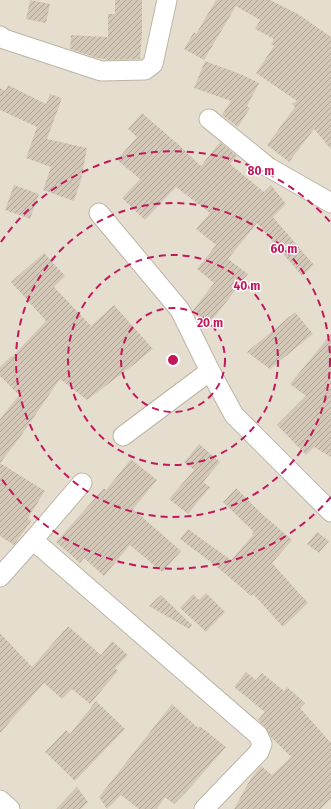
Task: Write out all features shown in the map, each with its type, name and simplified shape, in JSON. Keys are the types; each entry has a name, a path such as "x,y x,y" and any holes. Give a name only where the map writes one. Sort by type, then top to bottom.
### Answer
{"street":[{"path":"0,36 4,39 101,71 145,70 153,64 167,0"},
{"path":"209,119 268,167 331,203"},
{"path":"98,213 180,310 210,371 234,415 331,512"},
{"path":"123,436 210,371"},
{"path":"0,577 82,483"},
{"path":"33,540 258,735 262,744 258,752 204,809"},
{"path":"0,800 10,809"}],"shaded area":[{"path":"0,0 331,0 331,809 0,809"}],"building":[{"path":"30,0 50,4 46,23 26,19"},
{"path":"115,0 142,0 140,59 106,60 70,49 71,35 108,37 108,14 115,14"},
{"path":"216,0 270,0 298,14 331,37 331,149 314,129 289,162 267,145 295,107 292,104 297,101 256,73 274,46 271,44 274,39 255,29 260,20 236,6 204,60 184,49 194,32 196,34"},
{"path":"205,61 259,83 247,106 250,108 238,127 222,115 231,101 194,88"},
{"path":"8,85 46,104 50,94 62,98 47,139 87,148 81,180 74,201 43,190 51,167 26,158 37,127 0,110 0,88 5,91"},
{"path":"142,113 201,166 220,142 237,156 230,164 264,192 271,185 286,204 273,217 314,265 302,276 257,223 228,259 248,274 206,328 193,310 214,283 197,269 216,245 196,229 210,213 176,187 145,220 122,198 140,179 117,160 137,137 128,129"},
{"path":"14,185 39,194 30,219 5,210"},
{"path":"44,253 65,276 54,287 91,326 114,305 153,349 87,400 60,379 18,440 0,463 0,419 19,395 0,376 0,367 11,356 12,357 46,321 11,282"},
{"path":"295,312 313,334 270,369 247,352"},
{"path":"331,334 331,457 314,447 306,455 277,425 306,396 290,384"},
{"path":"199,444 220,462 203,482 210,487 188,514 169,499 194,470 184,462"},
{"path":"131,459 157,480 133,509 181,551 162,572 130,545 104,576 84,558 80,563 56,542 104,488 106,490"},
{"path":"0,463 45,491 28,518 31,521 14,545 0,536"},
{"path":"236,488 261,513 292,540 272,563 308,603 283,627 253,594 251,596 216,566 180,539 188,529 231,560 254,532 223,502"},
{"path":"317,532 329,541 319,553 307,544"},
{"path":"206,593 225,612 206,632 180,608 193,594 199,600"},
{"path":"161,595 192,625 189,629 149,606"},
{"path":"68,626 101,655 112,641 128,655 115,668 118,671 90,704 72,689 62,699 44,683 0,733 0,633 32,667"},
{"path":"246,672 256,680 262,673 284,691 287,687 305,703 300,708 331,743 331,798 321,809 234,809 250,780 261,766 272,775 291,757 271,737 265,727 258,720 265,712 234,687"},
{"path":"96,701 125,729 75,781 45,752 66,730 70,734"},
{"path":"172,704 198,728 200,726 226,747 174,804 165,797 157,809 139,809 121,795 107,809 99,797"},
{"path":"77,787 88,802 81,809 56,809"}]}
